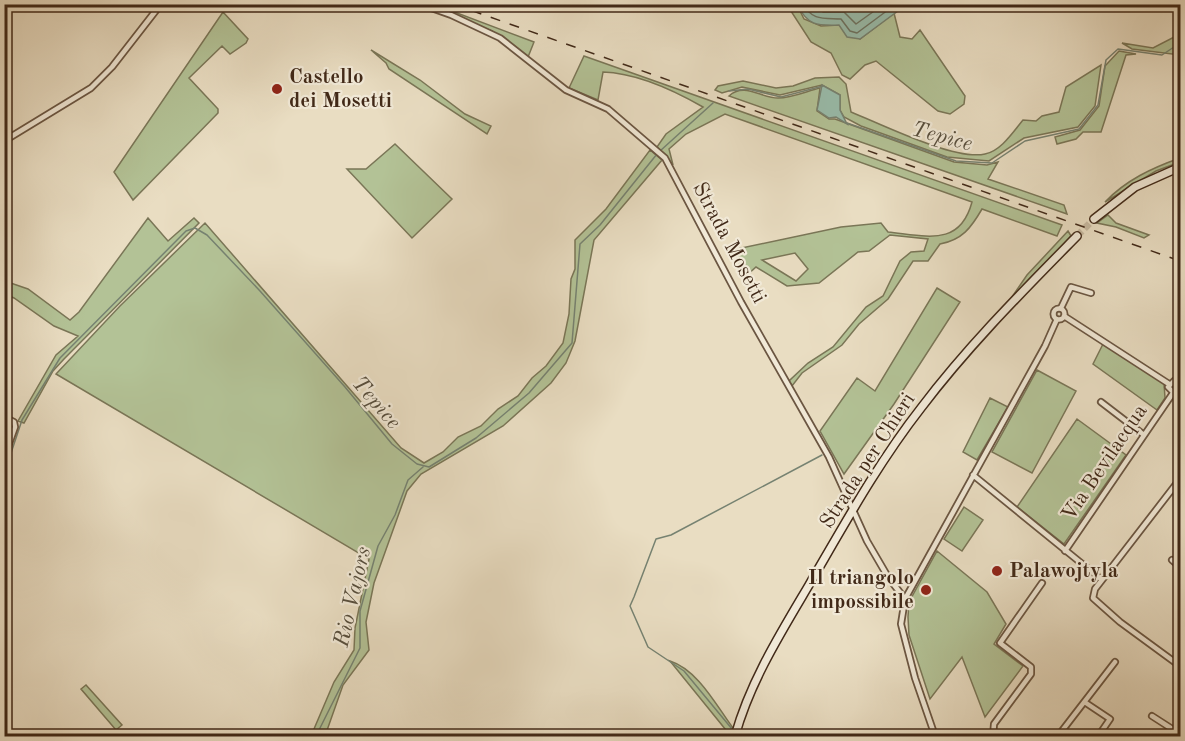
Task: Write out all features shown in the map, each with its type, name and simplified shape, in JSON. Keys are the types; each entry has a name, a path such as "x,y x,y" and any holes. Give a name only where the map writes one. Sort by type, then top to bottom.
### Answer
{"main road":[{"path":"1094,219 1135,187 1180,167"},
{"name":"Strada per Chieri","path":"735,736 767,657 852,511 921,408 998,318 1077,236"}],"street":[{"path":"4,141 91,88 112,67 161,4"},
{"name":"Strada Mosetti","path":"420,4 451,15 500,38 566,90 608,109 665,158 741,302 828,457 879,563 905,599"},
{"path":"1091,293 1071,287 1061,309 1064,316 1169,384 1169,389 1174,393 1180,408"},
{"path":"1057,319 1054,311 1061,309"},
{"path":"935,736 915,678 901,624 905,599 1045,346 1057,319 1064,316"},
{"path":"1169,384 1176,381 1180,387"},
{"name":"Via Bevilacqua","path":"1065,551 1144,435 1180,387"},
{"path":"1101,402 1144,435"},
{"path":"4,417 14,422 15,427 4,458"},
{"path":"973,475 1102,580"},
{"path":"1180,479 1095,589 1094,598 1120,622 1180,666"},
{"path":"1172,560 1180,567"},
{"path":"993,736 994,724 1031,674 1031,667 1000,643 1042,583"},
{"path":"1058,736 1086,703 1115,662"},
{"path":"1086,703 1110,719 1100,735"},
{"path":"1152,716 1180,734"},
{"path":"4,718 10,736"}],"shaded area":[{"path":"425,5 436,5 534,42 528,57 492,31"},
{"path":"787,5 797,5 804,19 821,26 839,25 860,39 894,13 900,37 912,39 920,30 965,96 964,104 950,114 938,111 876,61 865,65 850,79 842,75 831,53 811,42"},
{"path":"223,12 248,39 246,43 230,54 222,46 189,78 218,109 218,113 133,200 114,172"},
{"path":"1180,34 1180,55 1132,49 1122,43 1153,48"},
{"path":"371,50 420,80 465,114 491,126 487,134 389,69 386,63"},
{"path":"1119,51 1136,54 1126,55 1101,132 1083,132 1076,139 1057,144 1055,137 1080,130 1099,106 1105,66"},
{"path":"584,56 1062,225 1057,236 982,209 965,232 954,240 940,244 928,261 913,261 888,299 859,324 842,345 802,373 792,386 789,381 808,363 833,347 866,307 883,296 900,261 911,252 924,251 928,239 890,235 869,251 858,252 819,283 787,286 756,267 746,276 732,250 841,227 881,223 888,232 940,235 959,226 967,216 972,202 725,114 686,134 669,149 673,165 657,147 666,134 703,107 655,84 616,73 603,72 598,100 569,88","holes":["795,253 808,269 796,281 762,260"]},
{"path":"1101,65 1095,106 1078,127 1024,138 989,161 947,157 861,126 844,117 840,110 840,95 822,85 780,95 742,87 722,93 715,90 718,86 743,81 776,88 793,86 815,78 839,77 846,84 851,112 937,147 972,155 985,154 996,149 1023,120 1036,121 1042,116 1059,112 1066,87"},
{"path":"820,88 817,111 829,119 835,119 954,162 987,165 998,162 988,179 1064,205 1067,214 729,96 741,90 747,90 783,98"},
{"path":"395,144 452,199 412,238 347,169 366,169"},
{"path":"650,150 662,160 594,240 575,341 566,363 551,383 503,426 421,474 407,491 374,583 366,622 369,650 343,685 325,736 311,736 334,682 354,650 355,628 369,559 56,374 120,306 205,223 401,448 424,463 443,452 458,437 481,426 498,409 518,396 532,378 546,366 563,343 569,314 571,279 575,269 575,240 606,209"},
{"path":"1180,158 1180,162 1156,171 1105,202 1122,187 1140,176"},
{"path":"1108,215 1116,223 1149,235 1144,238 1116,227 1097,223"},
{"path":"148,218 168,241 194,218 199,223 53,371 24,423 18,421 56,355 78,336 54,326 5,294 5,281 28,289 70,320 79,312"},
{"path":"1068,231 1071,236 1012,297 1027,275"},
{"path":"937,288 960,302 894,404 844,474 820,431 857,378 875,391"},
{"path":"1103,344 1164,383 1165,398 1157,410 1093,364"},
{"path":"1037,370 1076,391 1032,473 992,452"},
{"path":"990,398 1008,407 977,460 963,452"},
{"path":"1077,419 1126,455 1064,544 1017,507"},
{"path":"964,507 983,520 962,551 944,539"},
{"path":"937,551 987,592 1006,624 994,644 1023,666 985,717 962,657 930,699 909,635 909,602"},
{"path":"670,661 689,672 706,689 733,728 730,735"},
{"path":"86,685 122,725 116,730 81,689"}],"water":[{"path":"797,5 906,5 860,39 847,37 839,25 814,23 805,17"},
{"path":"822,85 840,95 840,110 847,124 836,117 829,118 817,110"}],"waterway":[{"name":"Tepice","path":"847,123 956,161 992,163 1025,141 1079,129 1098,105 1106,60 1118,49 1162,55 1180,43"},
{"name":"Tepice","path":"729,91 748,89 781,97 823,86"},
{"name":"Tepice","path":"660,151 713,103"},
{"name":"Tepice","path":"4,474 22,420 60,358 186,231 195,228 207,235 260,291 392,444 417,464 429,467 476,438 529,393 572,343 580,244 600,225 657,154"},
{"path":"732,729 684,671 648,647 630,606 656,539 671,535 822,455"},
{"name":"Rio Vajors","path":"316,736 360,648 360,611 378,546 395,515 408,480 423,467"}],"tunnel":[{"path":"1077,236 1094,219"}],"railway":[{"path":"453,4 1180,261"}],"place":[{"name":"Castello dei Mosetti","path":"277,89"},
{"name":"Palawojtyla","path":"997,571"},
{"name":"Il triangolo impossibile","path":"926,590"}]}
